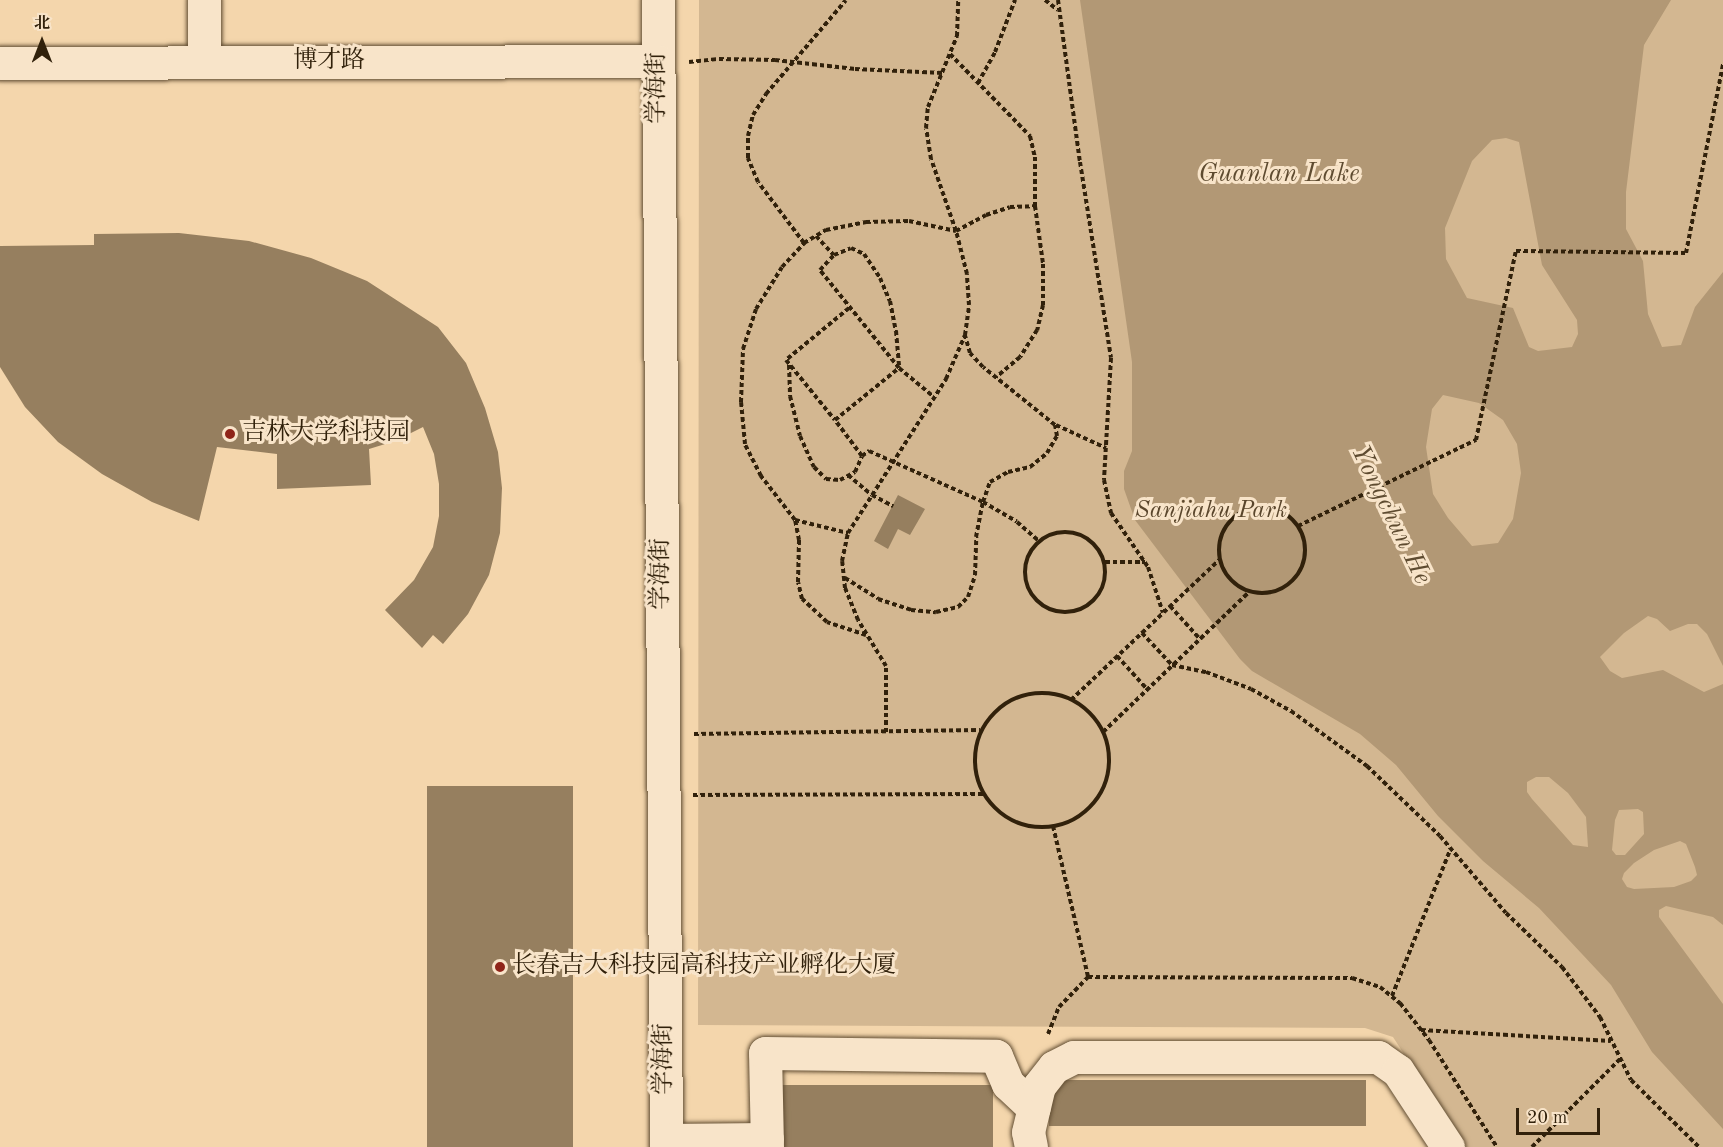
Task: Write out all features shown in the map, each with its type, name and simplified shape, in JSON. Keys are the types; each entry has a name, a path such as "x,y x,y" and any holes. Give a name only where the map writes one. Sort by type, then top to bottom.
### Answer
{"street":[{"path":"204,0 204,62"},
{"name":"学海街","path":"658,0 673,61 663,734 666,1143"},
{"name":"博才路","path":"0,63 673,61"},
{"path":"666,1143 767,1143 765,1053 996,1056 1008,1084 1034,1107"},
{"path":"1031,1147 1028,1132 1040,1086 1054,1067 1074,1057 1378,1057 1398,1071 1448,1147"}],"path":[{"path":"804,243 758,182 748,158 748,136 753,115 766,94 846,0"},
{"path":"885,732 885,666 854,610 844,577 842,561 848,533 946,379 965,335 969,305 967,274 956,231 931,159 926,128 928,107 957,36 958,0"},
{"path":"978,83 995,52 1016,0"},
{"path":"1044,0 1059,11"},
{"path":"1058,0 1111,358 1104,480 1111,513 1145,562 1163,613"},
{"path":"950,54 1030,136 1035,157 1035,206 1043,264 1043,305 1037,330 1020,357 996,377"},
{"path":"673,61 719,59 792,62 855,69 943,73"},
{"path":"1298,526 1476,440 1516,251 1686,253 1723,64"},
{"path":"867,635 827,622 802,599 798,582 799,540 795,520 761,476 745,444 741,402 743,349 756,309 782,267 804,243 826,230 866,222 909,221 956,231 986,215 1010,207 1035,206"},
{"path":"816,236 834,255"},
{"path":"899,368 890,301 880,278 864,254 851,248 834,255 820,270 899,368 934,397"},
{"path":"849,308 786,360 862,456"},
{"path":"965,335 970,353 1055,425 1106,448"},
{"path":"789,364 792,406 800,436 814,467 826,479 840,480 855,472 862,456 869,451 892,464 983,502 1017,522 1039,541"},
{"path":"835,420 899,368"},
{"path":"844,577 878,599 911,610 936,612 958,607 968,597 975,575 976,537 983,502 990,482 1008,472 1030,467 1047,453 1057,436 1055,425"},
{"path":"848,475 872,495 893,506"},
{"path":"1257,507 1276,509 1287,515 1298,526 1305,548 1299,572 1291,582 1278,590 1263,594 1248,592 1235,585 1225,574 1219,560 1218,545 1223,530 1240,512 1257,507"},
{"path":"795,520 848,533"},
{"path":"1057,532 1078,533 1094,544 1105,562 1103,586 1097,596 1077,610 1053,610 1042,604 1027,586 1026,562 1039,541 1057,532"},
{"path":"1071,700 1219,560"},
{"path":"1105,562 1145,562"},
{"path":"1103,732 1248,592"},
{"path":"1170,606 1200,639"},
{"path":"1142,633 1172,665 1206,672 1251,689 1291,711 1367,766 1451,848 1506,913 1562,967 1600,1017 1631,1080 1699,1147"},
{"path":"1117,656 1147,689"},
{"path":"1046,693 1071,700 1094,717 1103,732 1110,763 1100,794 1077,818 1053,826 1027,825 1009,819 983,794 976,777 974,759 981,730 996,710 1011,700 1028,694 1046,693"},
{"path":"663,734 981,730"},
{"path":"664,795 983,794"},
{"path":"1053,826 1088,977"},
{"path":"1392,996 1451,848"},
{"path":"1054,1067 1048,1034 1059,1007 1088,977 1352,978 1380,987 1400,1003 1497,1147"},
{"path":"1420,1030 1611,1041"},
{"path":"1532,1147 1620,1059"}],"green space":[{"name":"Sanjiahu Park","path":"699,0 1723,0 1723,1147 1464,1147 1393,1037 1365,1028 698,1025"}],"water":[{"name":"Guanlan Lake","path":"1080,0 1671,0 1644,45 1626,192 1626,229 1643,261 1648,314 1662,347 1681,345 1695,307 1723,272 1723,666 1707,634 1697,624 1688,624 1670,631 1657,619 1648,616 1624,633 1600,657 1610,671 1622,678 1663,670 1704,692 1723,684 1723,925 1713,917 1666,906 1659,910 1659,917 1723,1004 1723,1129 1652,1052 1611,985 1539,908 1483,861 1438,816 1396,765 1360,734 1252,671 1240,659 1135,520 1124,489 1124,471 1132,451 1132,362","holes":["1506,138 1519,142 1542,265 1577,320 1578,334 1572,347 1538,351 1529,347 1513,308 1467,298 1446,259 1445,228 1472,161 1492,140","1443,395 1479,403 1503,420 1517,444 1521,473 1513,519 1498,543 1472,546 1448,518 1433,494 1426,447 1432,409","1536,777 1549,777 1568,793 1586,817 1588,847 1573,845 1532,799 1527,792 1527,782","1638,809 1643,812 1644,834 1625,855 1616,855 1612,850 1615,820 1619,810","1680,841 1686,844 1697,875 1691,881 1674,887 1634,889 1627,887 1622,879 1624,873 1634,863 1654,850"]}],"building":[{"name":"吉林大学科技园","path":"179,233 249,241 311,258 367,281 438,327 466,363 485,408 498,452 502,488 500,533 489,575 468,614 443,644 433,635 422,648 385,610 414,580 433,547 439,516 439,484 434,454 423,427 395,441 369,449 371,485 277,489 277,454 217,447 199,521 152,502 102,474 58,442 25,407 0,367 0,246 94,245 94,234"},
{"path":"898,495 925,509 910,535 898,529 888,549 874,541"},
{"name":"长春吉大科技园高科技产业孵化大厦","path":"427,786 573,786 573,1147 427,1147"},
{"path":"1049,1080 1366,1080 1366,1126 1049,1126"},
{"path":"779,1085 993,1085 993,1147 779,1147"}],"place":[{"name":"吉林大学科技园","path":"230,434"},
{"name":"长春吉大科技园高科技产业孵化大厦","path":"500,967"}],"water label":[{"name":"Yongchun He","path":"1390,515"}]}
